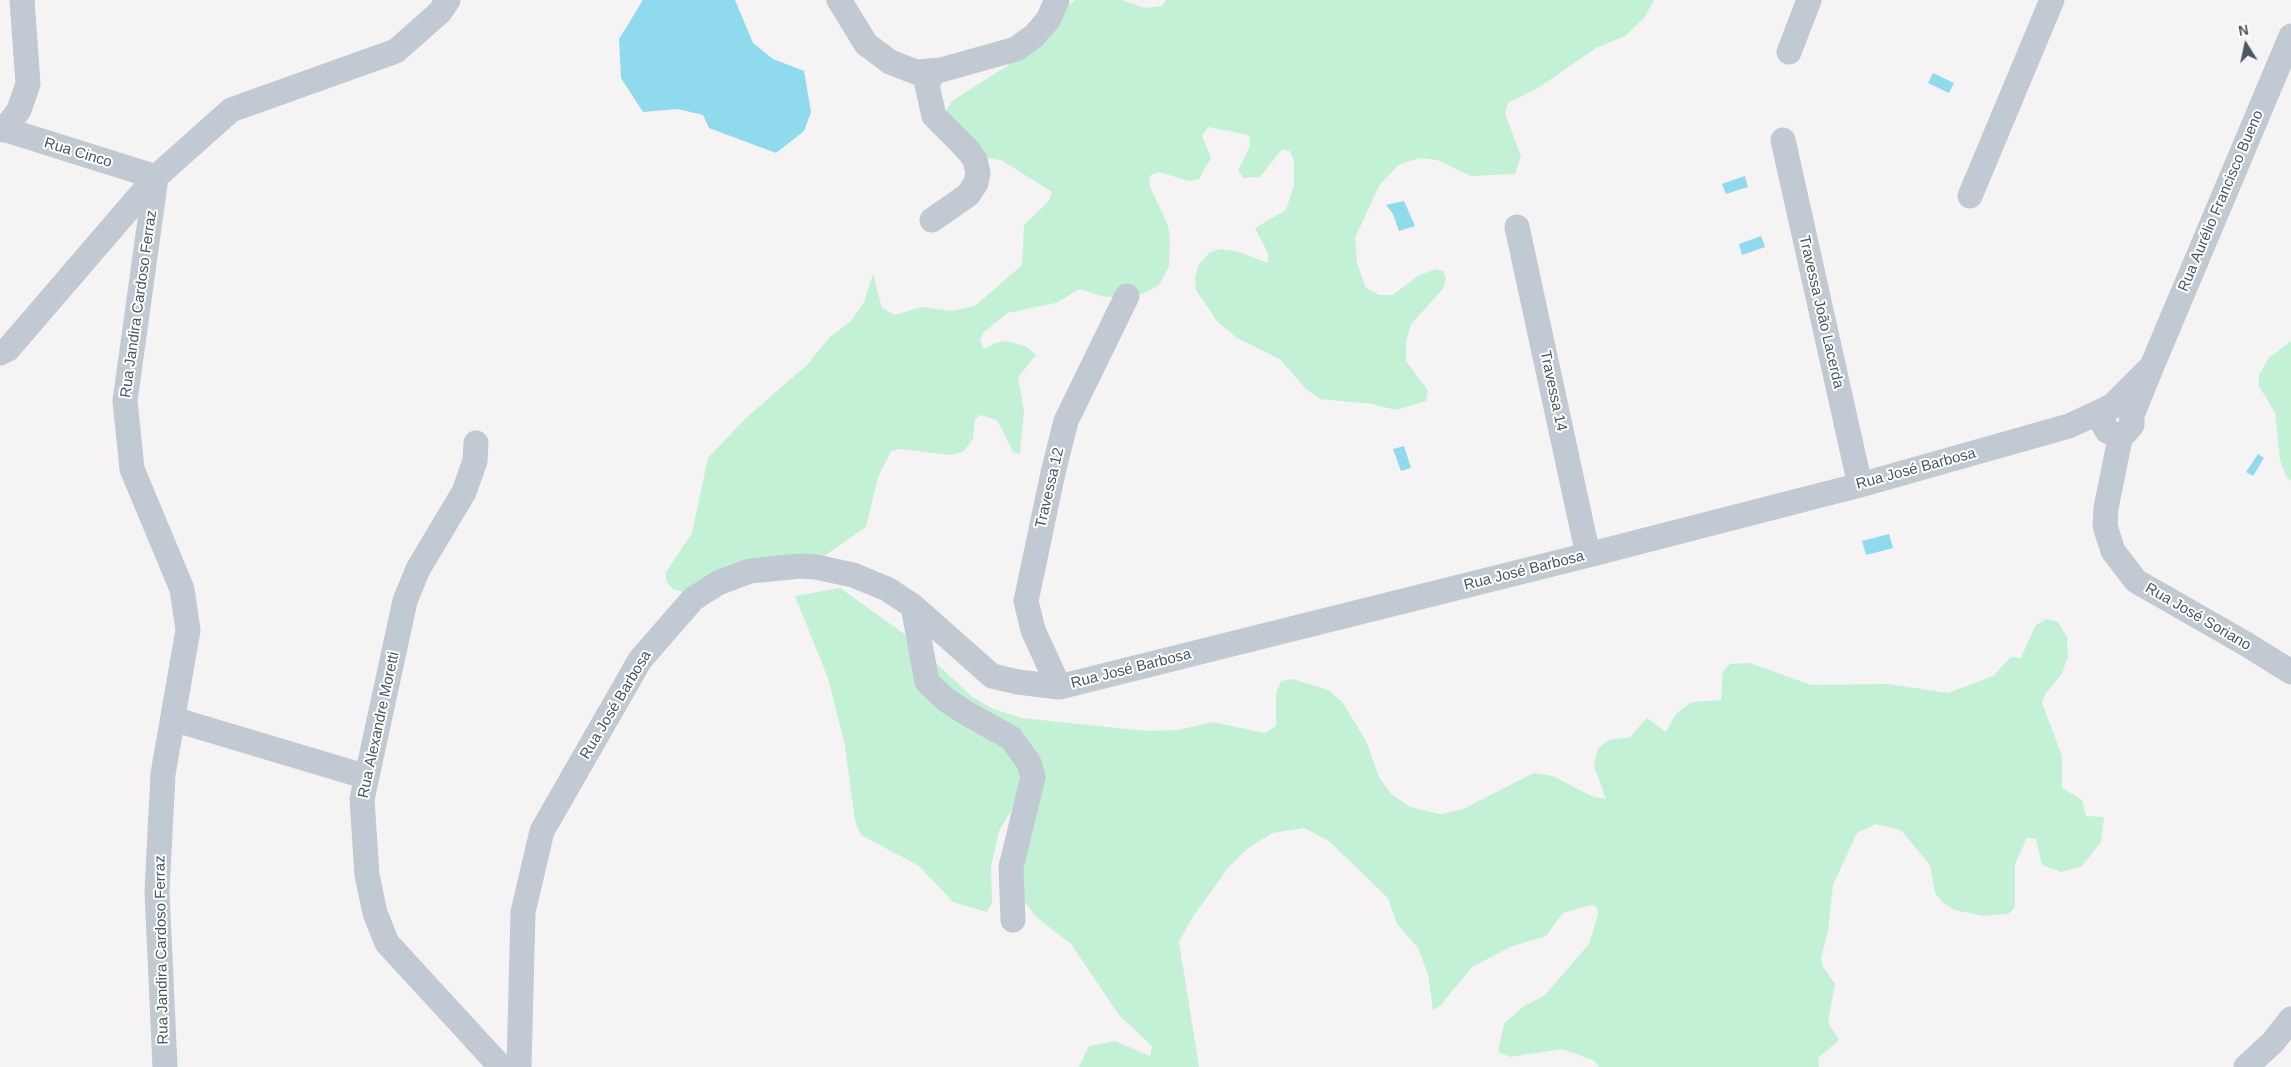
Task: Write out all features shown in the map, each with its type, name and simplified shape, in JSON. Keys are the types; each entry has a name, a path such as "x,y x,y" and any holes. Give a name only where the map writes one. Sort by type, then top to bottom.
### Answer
{"street":[{"path":"2,129 19,110 28,84 22,0"},
{"path":"0,353 8,349 156,177 231,110 396,51 440,12 448,0"},
{"path":"839,0 866,44 890,62 916,72 934,70 1016,48 1034,36 1048,20 1057,0"},
{"path":"1789,52 1809,0"},
{"path":"1970,196 2052,0"},
{"name":"Rua Aurélio Francisco Bueno","path":"2118,422 2152,366 2291,36"},
{"path":"932,220 968,195 976,183 978,173 975,160 968,150 934,116 927,85 934,70"},
{"name":"Rua Cinco","path":"2,129 156,177"},
{"name":"Travessa João Lacerda","path":"1782,140 1860,484"},
{"name":"Rua Jandira Cardoso Ferraz","path":"156,177 125,401 132,469 182,589 188,630 164,774 158,891 165,1067"},
{"name":"Travessa 14","path":"1517,227 1588,555"},
{"name":"Travessa 12","path":"1059,687 1033,630 1026,601 1052,472 1066,421 1127,296"},
{"name":"Rua José Barbosa","path":"519,1067 523,912 542,831 640,660 693,599 718,583 750,571 800,566 816,567 853,575 887,589 913,606 992,676 1018,682 1059,687 1588,555 1860,484 2069,426 2118,422"},
{"name":"Rua José Soriano","path":"2118,422 2106,508 2106,526 2113,551 2136,581 2291,672"},
{"name":"Rua Alexandre Moretti","path":"476,443 474,461 464,492 418,569 405,601 362,800 367,876 375,913 387,943 501,1067"},
{"path":"913,606 927,682 952,704 1011,738 1029,762 1033,777 1012,867 1014,920"},
{"path":"173,719 367,776"},
{"path":"2246,1067 2273,1042 2291,1019"}],"green space":[{"path":"1075,0 1122,0 1145,8 1162,6 1166,0 1654,0 1645,17 1625,36 1596,48 1538,88 1508,103 1505,114 1521,156 1515,174 1471,176 1437,160 1419,158 1398,165 1379,186 1355,238 1357,263 1366,288 1379,295 1393,295 1419,275 1437,269 1443,271 1446,278 1443,289 1411,324 1406,342 1406,361 1428,391 1426,401 1396,410 1372,404 1320,399 1305,388 1281,360 1237,338 1217,321 1196,290 1195,278 1199,264 1210,252 1221,249 1239,252 1268,263 1268,253 1255,228 1286,210 1294,186 1294,162 1290,151 1282,149 1260,177 1244,178 1238,171 1250,146 1249,135 1208,127 1202,136 1211,158 1199,179 1189,181 1159,172 1149,176 1150,187 1167,223 1170,237 1169,266 1159,285 1145,293 1122,298 1101,296 1080,289 1056,303 1007,313 983,333 980,341 984,349 995,343 1006,341 1025,346 1036,355 1018,377 1024,411 1020,453 1013,452 997,420 981,415 975,419 973,439 963,452 950,455 901,449 891,451 878,477 866,527 821,558 686,593 673,589 666,581 666,572 692,533 708,458 746,418 807,365 829,338 851,321 864,302 873,274 882,308 895,315 921,307 952,311 975,306 1022,265 1024,225 1049,201 1052,192 1001,160 987,158 969,165 957,158 942,130 944,114 952,101 1021,57 1066,7"},
{"path":"2291,341 2291,481 2286,476 2280,460 2275,413 2259,386 2259,375 2269,358"},
{"path":"840,588 910,638 971,696 993,709 1022,718 1146,731 1179,730 1212,722 1265,733 1276,726 1276,693 1281,681 1293,679 1328,690 1343,703 1366,741 1379,777 1390,793 1410,807 1440,814 1461,810 1534,773 1553,776 1591,796 1606,799 1594,766 1598,748 1609,740 1630,737 1647,718 1666,732 1676,714 1691,702 1721,700 1723,671 1730,664 1750,663 1811,685 1888,684 1948,693 1993,676 2011,657 2021,658 2035,626 2046,619 2058,622 2067,637 2068,657 2061,675 2045,694 2042,703 2062,756 2062,788 2082,800 2086,816 2104,817 2101,842 2082,866 2061,872 2042,865 2036,839 2027,838 2015,864 2015,907 2008,914 1983,916 1955,910 1942,902 1935,893 1930,865 1901,830 1876,824 1857,833 1833,885 1828,931 1821,958 1823,967 1835,984 1828,1022 1839,1040 1818,1058 1819,1067 1600,1067 1593,1060 1562,1049 1510,1057 1498,1052 1504,1024 1524,1006 1544,996 1589,944 1598,914 1596,906 1590,905 1563,913 1546,936 1510,947 1472,967 1440,1006 1433,1010 1428,974 1418,948 1397,924 1388,898 1329,841 1304,828 1272,833 1247,849 1228,868 1192,918 1179,942 1199,1067 1079,1067 1089,1046 1115,1041 1150,1056 1152,1046 1119,1015 1071,944 1035,916 1023,899 1018,868 1037,812 1034,795 1020,796 999,831 991,867 992,903 987,912 953,902 919,866 861,835 855,821 845,746 828,678 795,596"}],"water":[{"path":"643,0 735,0 753,43 773,59 804,71 811,112 804,131 776,153 709,128 703,115 678,109 643,112 621,78 619,39"},
{"path":"1933,73 1954,83 1949,93 1928,83"},
{"path":"1745,176 1748,187 1726,194 1722,184"},
{"path":"1404,201 1415,226 1399,231 1393,214 1386,205"},
{"path":"1761,236 1765,247 1742,255 1739,244"},
{"path":"1404,446 1411,468 1401,471 1393,449"},
{"path":"2258,454 2264,458 2253,476 2246,472"},
{"path":"1889,534 1893,548 1866,555 1862,541"}]}
